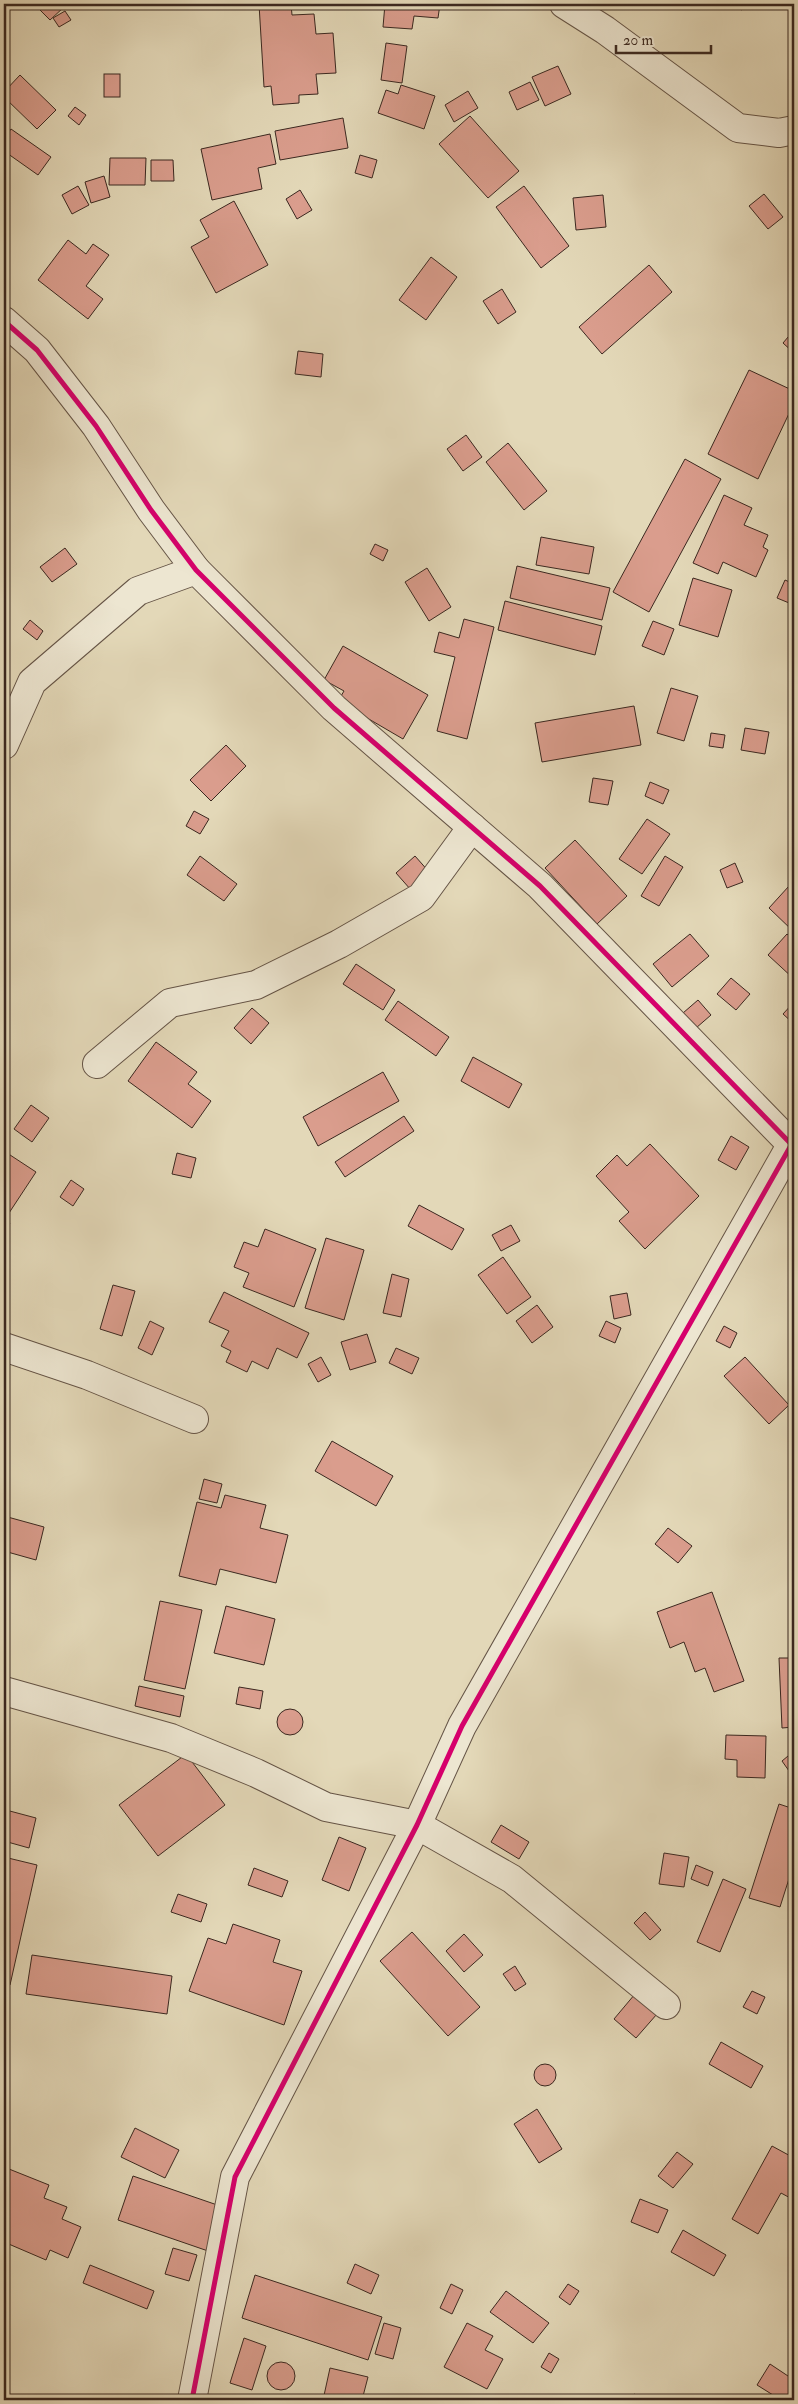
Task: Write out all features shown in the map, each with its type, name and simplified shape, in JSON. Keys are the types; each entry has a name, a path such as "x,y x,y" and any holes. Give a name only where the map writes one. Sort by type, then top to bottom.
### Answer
{"street":[{"path":"564,4 605,30 738,128 779,133 794,130"},
{"path":"4,321 37,350 90,419 151,510 196,570 334,708 540,886 793,1144 462,1726 417,1825 235,2176 192,2400"},
{"path":"4,745 32,682 138,591 196,570"},
{"path":"97,1064 170,1003 256,985 339,944 421,897 472,827"},
{"path":"4,1347 87,1375 194,1419"},
{"path":"4,1691 171,1738 256,1773 326,1807 417,1825 512,1879 666,2005"}],"building":[{"path":"46,4 61,4 64,7 50,20 40,10"},
{"path":"259,4 291,4 292,15 314,14 316,34 333,33 336,73 316,74 318,94 299,95 299,103 273,105 271,86 264,87"},
{"path":"385,4 440,4 438,18 414,16 412,29 383,27"},
{"path":"730,4 746,4 742,10"},
{"path":"65,11 71,20 59,27 53,18"},
{"path":"386,43 407,46 402,83 381,80"},
{"path":"558,66 571,94 545,106 532,77"},
{"path":"104,74 120,74 120,97 104,97"},
{"path":"20,75 56,110 37,129 4,97 4,92"},
{"path":"530,82 539,100 517,110 509,92"},
{"path":"401,85 435,96 424,129 378,113 386,90 398,94"},
{"path":"468,91 478,108 454,122 445,105"},
{"path":"75,107 86,115 79,125 68,116"},
{"path":"470,116 519,171 488,198 439,144"},
{"path":"343,118 348,148 280,160 275,131"},
{"path":"11,129 51,157 38,175 4,151 4,139"},
{"path":"270,134 276,164 258,168 262,189 212,200 201,149"},
{"path":"360,155 377,160 372,178 355,173"},
{"path":"110,158 146,158 145,185 109,185"},
{"path":"151,160 173,160 174,181 151,181"},
{"path":"104,176 110,197 91,203 85,182"},
{"path":"78,186 89,205 72,214 62,195"},
{"path":"524,186 569,246 541,268 496,207"},
{"path":"300,190 312,210 297,219 286,199"},
{"path":"764,194 783,217 768,229 749,206"},
{"path":"603,195 606,227 576,230 573,198"},
{"path":"234,201 268,265 216,293 191,247 209,237 200,220"},
{"path":"68,240 86,254 93,244 109,255 86,286 103,299 88,319 38,280"},
{"path":"431,257 457,277 426,320 399,300"},
{"path":"649,265 672,292 602,354 579,327"},
{"path":"502,289 516,312 498,324 483,301"},
{"path":"794,330 794,353 783,343"},
{"path":"298,351 323,354 321,377 295,374"},
{"path":"749,370 794,391 794,403 758,479 708,454"},
{"path":"466,435 482,457 463,471 447,449"},
{"path":"508,443 547,491 524,510 486,462"},
{"path":"685,459 721,479 649,612 613,592"},
{"path":"724,495 752,508 744,525 768,535 763,547 768,550 756,577 723,562 718,574 693,563"},
{"path":"541,537 594,547 589,574 536,565"},
{"path":"375,544 388,550 383,561 370,554"},
{"path":"65,548 77,564 52,582 40,567"},
{"path":"517,566 610,588 602,620 510,598"},
{"path":"427,568 451,607 429,621 405,582"},
{"path":"693,578 732,590 718,637 679,625"},
{"path":"785,580 794,584 794,605 777,598"},
{"path":"505,601 602,626 595,655 498,630"},
{"path":"464,619 494,627 467,739 437,731 455,657 434,652 439,632 459,638"},
{"path":"30,620 43,631 37,640 23,629"},
{"path":"653,621 674,629 664,655 642,646"},
{"path":"343,646 428,695 403,739 338,701 344,691 324,680"},
{"path":"671,688 698,696 684,741 657,733"},
{"path":"634,706 641,745 542,762 535,723"},
{"path":"745,728 769,732 765,754 741,750"},
{"path":"711,733 725,735 723,748 709,746"},
{"path":"226,745 246,766 211,801 190,780"},
{"path":"593,778 613,781 608,805 589,802"},
{"path":"650,782 669,790 663,804 645,796"},
{"path":"194,811 209,819 200,834 186,826"},
{"path":"647,819 670,834 642,874 619,859"},
{"path":"575,840 627,896 597,924 545,868"},
{"path":"200,856 237,884 224,901 187,875"},
{"path":"415,856 430,873 411,890 396,873"},
{"path":"665,856 683,867 659,906 641,896"},
{"path":"735,863 743,882 727,888 720,870"},
{"path":"789,886 794,891 794,932 769,908"},
{"path":"690,934 709,956 672,987 653,964"},
{"path":"787,934 794,940 794,979 768,955"},
{"path":"356,964 395,990 383,1010 343,984"},
{"path":"731,978 750,994 736,1010 717,994"},
{"path":"698,1000 711,1015 696,1028 683,1013"},
{"path":"398,1001 449,1037 436,1056 385,1020"},
{"path":"794,1002 794,1024 783,1014"},
{"path":"252,1008 269,1023 251,1044 234,1028"},
{"path":"156,1042 197,1072 188,1084 211,1101 192,1128 128,1081"},
{"path":"473,1057 522,1084 509,1108 461,1081"},
{"path":"383,1072 399,1101 318,1146 303,1117"},
{"path":"31,1105 49,1118 32,1142 14,1129"},
{"path":"404,1116 414,1131 345,1177 335,1162"},
{"path":"731,1136 749,1147 736,1170 718,1160"},
{"path":"650,1144 699,1196 645,1249 619,1221 629,1212 596,1176 617,1155 627,1166"},
{"path":"4,1151 36,1172 9,1213 4,1209"},
{"path":"177,1153 196,1158 191,1178 172,1174"},
{"path":"71,1180 84,1189 73,1206 60,1197"},
{"path":"419,1205 464,1229 452,1250 408,1226"},
{"path":"4,1218 10,1223 4,1231"},
{"path":"511,1225 520,1241 501,1251 492,1235"},
{"path":"265,1229 316,1249 294,1307 243,1287 249,1273 234,1267 244,1242 258,1247"},
{"path":"326,1238 364,1250 344,1320 305,1308"},
{"path":"503,1257 531,1297 507,1314 478,1275"},
{"path":"392,1274 409,1279 401,1317 383,1313"},
{"path":"113,1285 135,1291 122,1336 100,1329"},
{"path":"224,1292 309,1333 297,1358 277,1348 268,1369 252,1361 247,1372 226,1362 231,1351 221,1346 229,1331 209,1322"},
{"path":"627,1293 631,1315 614,1319 610,1296"},
{"path":"537,1305 553,1327 532,1343 516,1321"},
{"path":"150,1321 164,1328 152,1355 138,1348"},
{"path":"606,1321 621,1328 615,1343 599,1336"},
{"path":"724,1326 737,1333 730,1348 716,1341"},
{"path":"367,1334 376,1362 350,1370 341,1342"},
{"path":"396,1348 419,1358 412,1374 389,1363"},
{"path":"321,1357 331,1375 318,1382 308,1364"},
{"path":"745,1357 789,1405 769,1424 724,1376"},
{"path":"332,1441 393,1476 376,1506 315,1471"},
{"path":"204,1479 222,1484 217,1503 199,1499"},
{"path":"225,1495 266,1505 260,1528 288,1535 276,1583 220,1569 216,1585 179,1576 197,1502 221,1508"},
{"path":"4,1516 44,1527 36,1560 4,1551"},
{"path":"668,1528 692,1546 678,1563 655,1544"},
{"path":"712,1592 744,1681 714,1692 705,1668 695,1672 684,1642 670,1648 657,1612"},
{"path":"160,1601 202,1610 185,1689 144,1680"},
{"path":"226,1606 275,1619 264,1665 214,1653"},
{"path":"779,1658 794,1658 794,1727 782,1728"},
{"path":"139,1686 184,1696 180,1717 135,1706"},
{"path":"239,1687 263,1691 260,1709 236,1704"},
{"path":"290,1709 299,1713 303,1722 299,1731 290,1735 281,1731 277,1722 281,1713"},
{"path":"726,1735 766,1736 765,1778 737,1777 737,1760 725,1759"},
{"path":"794,1751 794,1778 782,1761"},
{"path":"186,1754 225,1805 158,1856 119,1805"},
{"path":"779,1804 794,1809 794,1863 780,1907 749,1898"},
{"path":"6,1810 36,1818 29,1848 4,1841"},
{"path":"501,1825 529,1842 519,1859 491,1842"},
{"path":"339,1837 366,1848 349,1891 322,1880"},
{"path":"664,1853 689,1857 684,1887 659,1884"},
{"path":"4,1857 37,1865 10,1985 4,1983"},
{"path":"696,1865 713,1872 708,1886 691,1879"},
{"path":"254,1868 288,1881 282,1897 248,1885"},
{"path":"723,1879 746,1889 720,1952 697,1942"},
{"path":"178,1894 207,1904 201,1922 171,1912"},
{"path":"645,1912 661,1930 650,1940 634,1923"},
{"path":"233,1924 280,1940 273,1962 302,1971 284,2025 189,1991 208,1938 226,1944"},
{"path":"412,1932 480,2007 448,2036 380,1961"},
{"path":"464,1934 483,1955 464,1972 446,1951"},
{"path":"32,1955 172,1976 167,2014 26,1994"},
{"path":"515,1966 526,1984 515,1991 503,1974"},
{"path":"752,1991 765,1997 757,2014 743,2007"},
{"path":"635,1994 657,2014 636,2038 614,2019"},
{"path":"721,2042 763,2066 751,2088 709,2064"},
{"path":"545,2064 555,2071 556,2075 549,2085 545,2086 535,2079 534,2075 541,2065"},
{"path":"537,2109 562,2149 539,2163 514,2124"},
{"path":"135,2128 179,2150 165,2178 121,2157"},
{"path":"772,2146 794,2158 794,2200 781,2193 758,2234 732,2219"},
{"path":"677,2152 693,2164 673,2188 658,2176"},
{"path":"4,2167 49,2185 44,2198 67,2207 62,2219 81,2227 68,2258 50,2250 46,2260 4,2242"},
{"path":"133,2176 226,2208 211,2252 118,2220"},
{"path":"640,2199 668,2210 658,2233 631,2222"},
{"path":"683,2230 726,2255 714,2276 671,2252"},
{"path":"173,2248 197,2255 189,2281 165,2274"},
{"path":"355,2264 379,2275 371,2294 347,2283"},
{"path":"90,2265 154,2291 147,2309 83,2283"},
{"path":"255,2275 382,2317 368,2360 242,2318"},
{"path":"451,2284 463,2290 452,2314 440,2308"},
{"path":"568,2284 579,2291 570,2305 559,2297"},
{"path":"506,2291 549,2323 533,2343 490,2312"},
{"path":"794,2312 794,2331 789,2329"},
{"path":"384,2323 401,2328 393,2359 375,2354"},
{"path":"467,2323 493,2336 485,2350 503,2359 487,2389 444,2367"},
{"path":"244,2338 266,2346 252,2390 230,2383"},
{"path":"549,2353 559,2359 551,2373 541,2367"},
{"path":"281,2362 291,2366 295,2376 291,2386 281,2390 271,2386 267,2376 271,2366"},
{"path":"770,2364 794,2380 794,2400 781,2400 757,2385"},
{"path":"330,2368 368,2377 362,2400 323,2400"},
{"path":"634,2394 647,2400 630,2400"}],"cycle path":[{"path":"4,321 37,350 96,426 151,510 196,570 334,708 540,886 794,1147"},
{"path":"192,2400 235,2177 417,1825 462,1726 794,1140"}]}
